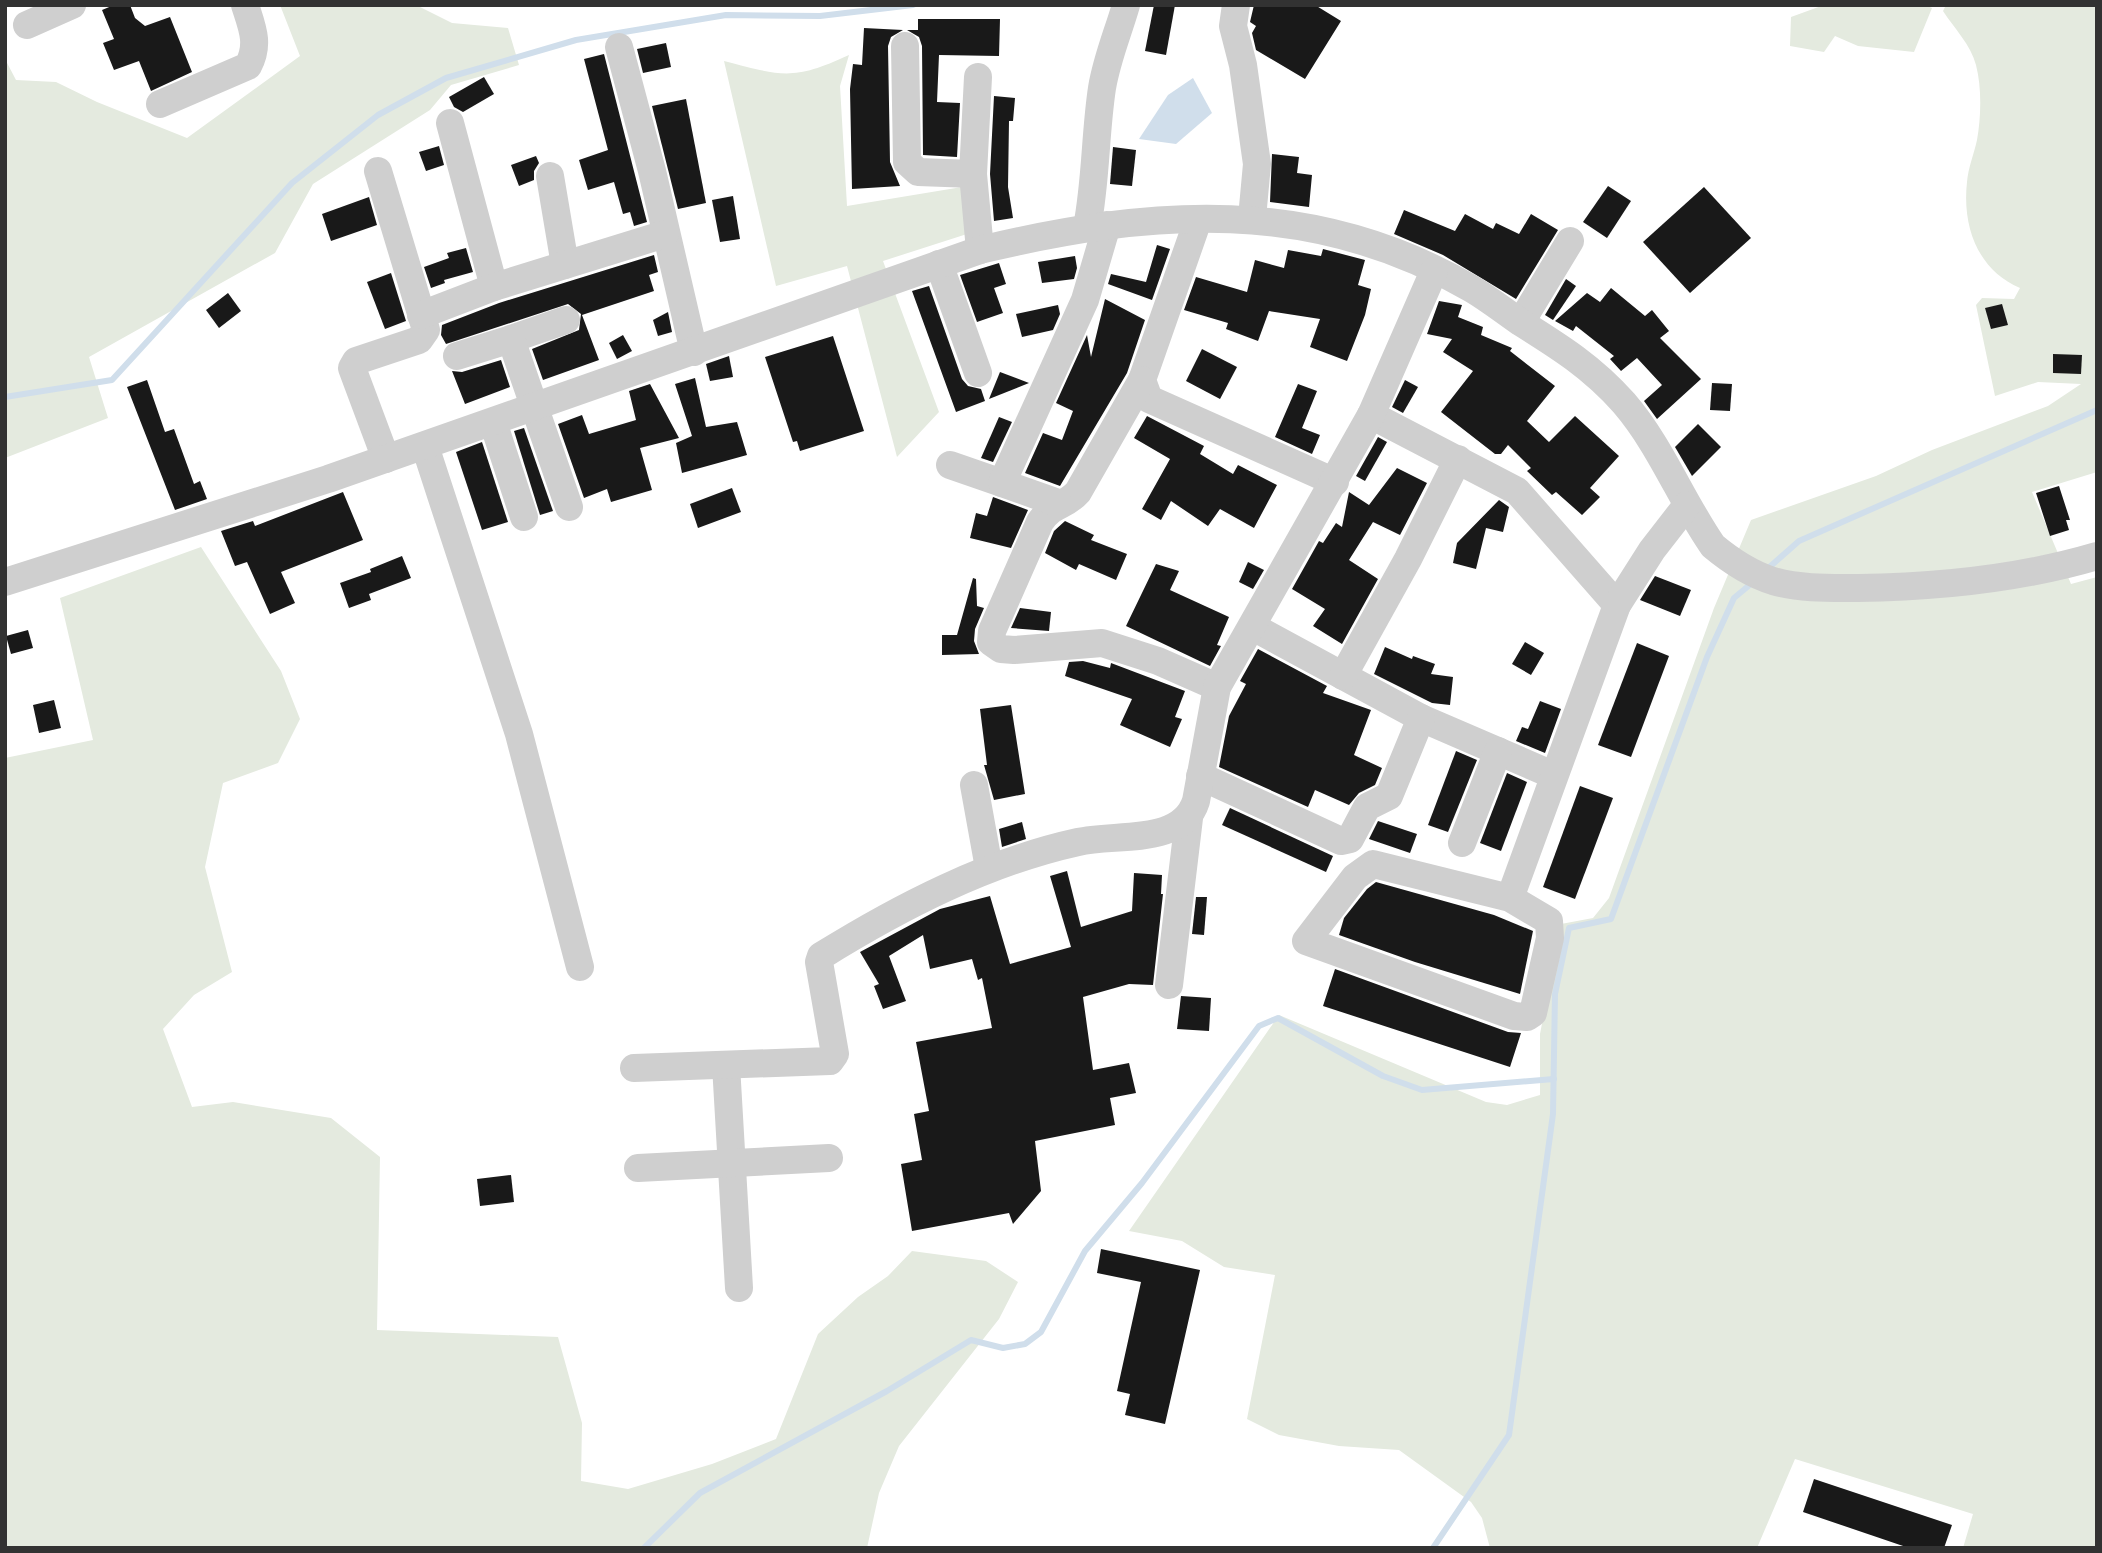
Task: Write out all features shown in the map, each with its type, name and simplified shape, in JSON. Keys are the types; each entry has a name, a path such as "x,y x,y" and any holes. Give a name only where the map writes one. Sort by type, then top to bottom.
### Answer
{"street":[{"path":"27,25 72,5"},
{"path":"160,104 248,66 255,53 256,42 246,5"},
{"path":"1002,483 1085,300 1097,226 1092,180 1102,86 1111,46 1126,5"},
{"path":"1236,5 1233,26 1243,65 1258,164 1252,218"},
{"path":"905,46 907,162 918,172 973,174"},
{"path":"619,47 656,183 665,233 694,352"},
{"path":"978,77 973,174 980,250"},
{"path":"450,122 494,286"},
{"path":"378,171 421,315 425,337 356,361 352,368 352,375 386,459"},
{"path":"550,176 565,264"},
{"path":"5,582 198,523 425,446 980,250 1097,226 1169,219 1252,218 1314,226 1346,235 1471,288 1577,357 1622,401 1644,427 1713,546 1761,576 1828,588 1955,584 2014,576 2097,555"},
{"path":"950,465 1058,503 1071,500 1142,380 1198,220"},
{"path":"421,315 494,286 665,233"},
{"path":"1521,322 1570,241"},
{"path":"939,264 978,373"},
{"path":"1169,985 1189,818 1196,801 1217,687 1371,415 1434,271"},
{"path":"457,356 566,320"},
{"path":"511,339 569,507"},
{"path":"1142,380 1149,399 1335,482"},
{"path":"1371,415 1517,491 1617,605"},
{"path":"493,422 524,517"},
{"path":"425,446 519,734 579,967"},
{"path":"1343,676 1458,459"},
{"path":"1058,503 1040,523 992,631 992,644 1001,649 1014,650 1102,643 1158,661 1217,687"},
{"path":"1510,898 1617,605 1652,550 1687,505"},
{"path":"1253,627 1421,718 1553,775"},
{"path":"1200,776 1346,841 1350,839 1367,807 1390,796 1421,718"},
{"path":"1462,844 1498,751"},
{"path":"974,785 989,868"},
{"path":"634,1068 830,1061 835,1054 819,962 821,956 903,909 989,868 1080,841 1173,830 1189,818"},
{"path":"1373,864 1510,898 1549,921 1546,959 1532,1013 1527,1017 1514,1016 1306,941 1355,877 1373,864"},
{"path":"726,1065 738,1288"},
{"path":"638,1168 830,1158"}],"shaded area":[{"path":"280,5 416,5 452,23 508,28 519,65 451,85 430,110 313,184 275,253 89,357 108,418 5,458 5,59 16,80 56,82 97,102 187,138 300,56"},
{"path":"1824,5 1925,5 1932,8 1914,52 1858,46 1835,36 1824,52 1790,46 1791,17"},
{"path":"1946,5 2097,5 2097,472 2032,492 2071,584 2097,577 2097,1548 1963,1548 1973,1514 1795,1459 1757,1548 1490,1548 1482,1518 1471,1502 1399,1450 1339,1446 1279,1435 1247,1419 1275,1275 1224,1267 1182,1241 1129,1231 1279,1015 1486,1102 1507,1105 1540,1095 1540,1034 1561,924 1593,918 1609,898 1714,608 1751,520 1876,476 1932,450 2048,406 2081,384 2038,382 1995,396 1976,305 1982,298 2014,299 2020,288 1993,270 1983,258 1970,231 1967,182 1978,131 1979,83 1970,51 1943,11"},
{"path":"849,55 840,86 847,206 962,187 967,234 883,261 939,412 897,457 847,266 776,286 724,61 774,73 787,73 814,69"},
{"path":"201,547 281,671 300,719 278,763 223,783 205,867 232,972 194,995 163,1029 192,1107 233,1102 331,1118 380,1157 377,1330 558,1337 582,1423 581,1481 628,1489 712,1464 776,1439 818,1334 858,1297 888,1276 912,1251 986,1261 1018,1282 999,1319 899,1446 879,1493 867,1548 5,1548 5,758 93,740 60,598"}],"water":[{"path":"1193,78 1212,113 1176,144 1139,139 1168,95"}],"building":[{"path":"114,5 130,5 135,18 145,26 170,17 192,72 151,91 139,61 114,70 103,43 114,39 102,10"},
{"path":"1154,5 1175,5 1166,55 1145,51"},
{"path":"1254,5 1315,5 1341,21 1305,79 1256,50 1252,33 1256,26 1250,22"},
{"path":"918,19 1000,19 999,56 939,55 937,102 960,103 957,157 923,155 922,46 919,37 907,30 918,30"},
{"path":"864,28 903,30 891,37 888,46 890,162 900,186 852,189 850,89 853,64 862,65"},
{"path":"666,43 671,67 643,73 637,49"},
{"path":"604,54 647,222 634,226 630,212 623,214 614,182 588,190 579,160 608,150 584,59"},
{"path":"484,77 494,94 463,112 454,107 449,97"},
{"path":"994,96 1015,98 1013,121 1009,121 1008,187 1013,218 994,221 990,174"},
{"path":"686,99 706,203 678,209 652,106"},
{"path":"439,146 444,165 426,171 419,152"},
{"path":"1113,147 1136,150 1132,186 1110,184"},
{"path":"1272,154 1299,157 1297,173 1312,175 1309,207 1270,202"},
{"path":"536,156 539,163 534,171 534,180 519,186 511,165"},
{"path":"1608,186 1631,201 1607,238 1583,222"},
{"path":"1704,187 1751,238 1690,293 1643,242"},
{"path":"733,196 740,239 720,242 712,200"},
{"path":"369,197 377,225 331,241 322,214"},
{"path":"1404,210 1455,231 1465,214 1493,229 1496,223 1519,234 1531,214 1558,230 1516,299 1443,255 1394,234"},
{"path":"1157,245 1170,249 1152,300 1108,284 1111,274 1146,282"},
{"path":"466,248 473,272 444,280 445,283 431,288 424,267 449,258 447,253"},
{"path":"1323,249 1365,260 1358,285 1371,289 1365,315 1347,361 1310,347 1320,319 1269,311 1258,341 1226,329 1228,323 1184,310 1196,277 1247,292 1255,260 1284,268 1288,250 1321,256"},
{"path":"654,255 658,272 649,275 654,291 582,315 599,360 543,380 532,349 579,330 581,314 568,304 446,344 441,335 442,325 499,303"},
{"path":"1075,256 1077,268 1074,279 1042,283 1038,262"},
{"path":"999,263 1006,284 994,288 1003,313 977,322 960,275"},
{"path":"391,273 406,321 385,329 367,282"},
{"path":"1566,279 1576,286 1553,320 1545,315"},
{"path":"929,286 962,379 968,386 981,389 985,401 956,412 912,291"},
{"path":"1611,288 1645,316 1652,310 1669,331 1660,338 1701,379 1657,419 1644,401 1662,385 1637,358 1621,371 1610,359 1614,356 1576,326 1573,331 1555,321 1587,293 1600,302"},
{"path":"228,293 241,311 219,328 206,310"},
{"path":"1105,299 1145,320 1127,373 1060,486 1025,473 1043,433 1062,440 1073,411 1056,403 1087,335 1091,357"},
{"path":"1439,301 1462,305 1458,317 1483,327 1481,335 1512,348 1510,351 1555,386 1527,421 1549,442 1575,416 1619,456 1590,488 1600,497 1582,515 1556,492 1552,495 1527,471 1531,468 1508,445 1501,454 1495,454 1441,412 1473,371 1443,352 1452,339 1427,334"},
{"path":"2002,304 2008,325 1991,329 1985,308"},
{"path":"1058,305 1060,314 1053,330 1022,337 1016,314"},
{"path":"668,312 672,332 658,336 653,320"},
{"path":"623,335 632,351 617,359 609,343"},
{"path":"833,336 864,431 800,451 797,441 793,442 765,357"},
{"path":"1202,349 1237,367 1220,399 1186,381"},
{"path":"2053,354 2082,355 2081,374 2053,373"},
{"path":"729,356 733,377 710,381 706,364"},
{"path":"501,360 510,387 465,404 452,371 462,372"},
{"path":"1000,372 1029,383 989,399"},
{"path":"695,378 706,427 737,422 747,455 682,473 676,443 692,436 675,384"},
{"path":"147,380 165,432 174,429 194,484 200,481 207,499 175,510 127,387"},
{"path":"1405,380 1418,387 1403,413 1392,407"},
{"path":"1712,383 1732,384 1730,411 1710,410"},
{"path":"650,384 679,438 640,448 652,490 611,502 607,489 584,498 558,424 582,415 589,434 636,420 629,391"},
{"path":"1298,384 1317,391 1302,428 1320,435 1312,454 1275,437"},
{"path":"1147,416 1204,446 1200,454 1233,474 1238,465 1277,485 1254,528 1220,509 1208,526 1171,501 1161,520 1142,509 1170,459 1134,438"},
{"path":"999,417 1012,422 993,462 981,458"},
{"path":"1698,424 1721,447 1692,476 1675,447"},
{"path":"524,428 553,511 540,515 514,431"},
{"path":"1378,437 1387,442 1365,481 1356,476"},
{"path":"482,442 508,522 482,530 456,452"},
{"path":"1397,468 1427,483 1400,535 1373,522 1349,560 1378,579 1342,644 1313,626 1325,609 1292,589 1319,541 1323,543 1336,523 1342,527 1349,492 1369,505"},
{"path":"2059,486 2070,520 2066,520 2069,530 2050,536 2036,493"},
{"path":"732,488 741,512 698,528 690,504"},
{"path":"343,492 363,540 281,572 295,603 270,614 247,562 235,566 221,531 253,521 255,526"},
{"path":"993,497 1028,510 1011,548 970,538 976,513 987,516"},
{"path":"1499,500 1509,507 1503,532 1486,528 1476,569 1453,563 1457,543"},
{"path":"1065,521 1094,535 1091,540 1127,554 1116,580 1079,564 1076,570 1045,553 1054,531"},
{"path":"402,556 411,578 369,594 371,600 349,608 340,583 371,572 370,569"},
{"path":"1248,562 1264,570 1253,589 1239,582"},
{"path":"1156,564 1179,571 1170,590 1229,617 1217,645 1221,646 1210,666 1126,626"},
{"path":"1655,576 1691,590 1680,616 1640,600"},
{"path":"973,578 976,579 977,606 984,608 975,629 974,641 979,654 942,655 942,635 957,635"},
{"path":"1020,608 1051,612 1049,631 1011,628"},
{"path":"28,630 33,648 11,654 6,636"},
{"path":"1525,642 1544,653 1531,675 1512,664"},
{"path":"1637,643 1669,656 1631,757 1598,745"},
{"path":"1385,647 1412,659 1413,656 1435,664 1431,674 1453,677 1450,705 1432,703 1374,674"},
{"path":"1258,649 1327,686 1323,693 1371,710 1354,755 1382,768 1375,785 1359,793 1349,805 1315,790 1308,807 1219,767 1229,716 1246,684 1240,681"},
{"path":"1083,661 1110,668 1111,663 1185,691 1175,717 1182,719 1170,747 1120,725 1132,699 1065,676 1069,662"},
{"path":"54,700 61,728 39,733 33,705"},
{"path":"1540,701 1561,709 1545,753 1516,741 1522,727 1528,729"},
{"path":"1011,705 1025,794 994,800 984,765 987,765 980,709"},
{"path":"1456,751 1477,760 1448,832 1428,825"},
{"path":"1507,773 1527,782 1501,851 1480,843"},
{"path":"1580,786 1613,798 1575,899 1543,887"},
{"path":"1230,808 1333,856 1326,872 1222,825"},
{"path":"1378,821 1417,834 1410,853 1369,839"},
{"path":"1022,822 1026,839 1002,847 999,829"},
{"path":"1067,871 1081,927 1132,911 1134,873 1162,875 1163,894 1153,985 1129,984 1083,997 1093,1070 1129,1063 1136,1093 1110,1098 1115,1125 1035,1141 1041,1191 1013,1224 1009,1213 912,1231 901,1164 922,1160 914,1114 929,1111 916,1042 992,1028 982,978 978,980 972,959 930,969 923,935 889,956 906,1001 883,1009 874,986 879,984 860,952 940,909 990,896 1010,964 1071,947 1050,876"},
{"path":"1376,882 1494,915 1533,931 1520,994 1415,962 1339,935 1344,918"},
{"path":"1196,897 1207,897 1204,935 1192,934"},
{"path":"1335,969 1508,1032 1521,1033 1510,1067 1323,1006"},
{"path":"1181,996 1211,998 1209,1031 1177,1029"},
{"path":"511,1175 514,1202 480,1206 477,1179"},
{"path":"1101,1249 1200,1270 1165,1424 1125,1415 1130,1394 1117,1391 1141,1282 1097,1273"},
{"path":"1814,1479 1952,1525 1944,1548 1909,1548 1803,1512"}],"waterway":[{"path":"5,397 112,380 292,183 378,115 446,78 576,40 726,15 820,16 913,5"},
{"path":"1765,571 1799,541 2097,410"},
{"path":"1433,1548 1509,1435 1553,1114 1555,994 1569,928 1611,919 1707,657 1734,598 1752,583"},
{"path":"644,1548 700,1493 887,1391 971,1340 1003,1348 1025,1344 1041,1332 1085,1251 1142,1183 1259,1026 1278,1018 1383,1076 1422,1090 1554,1079"}]}
